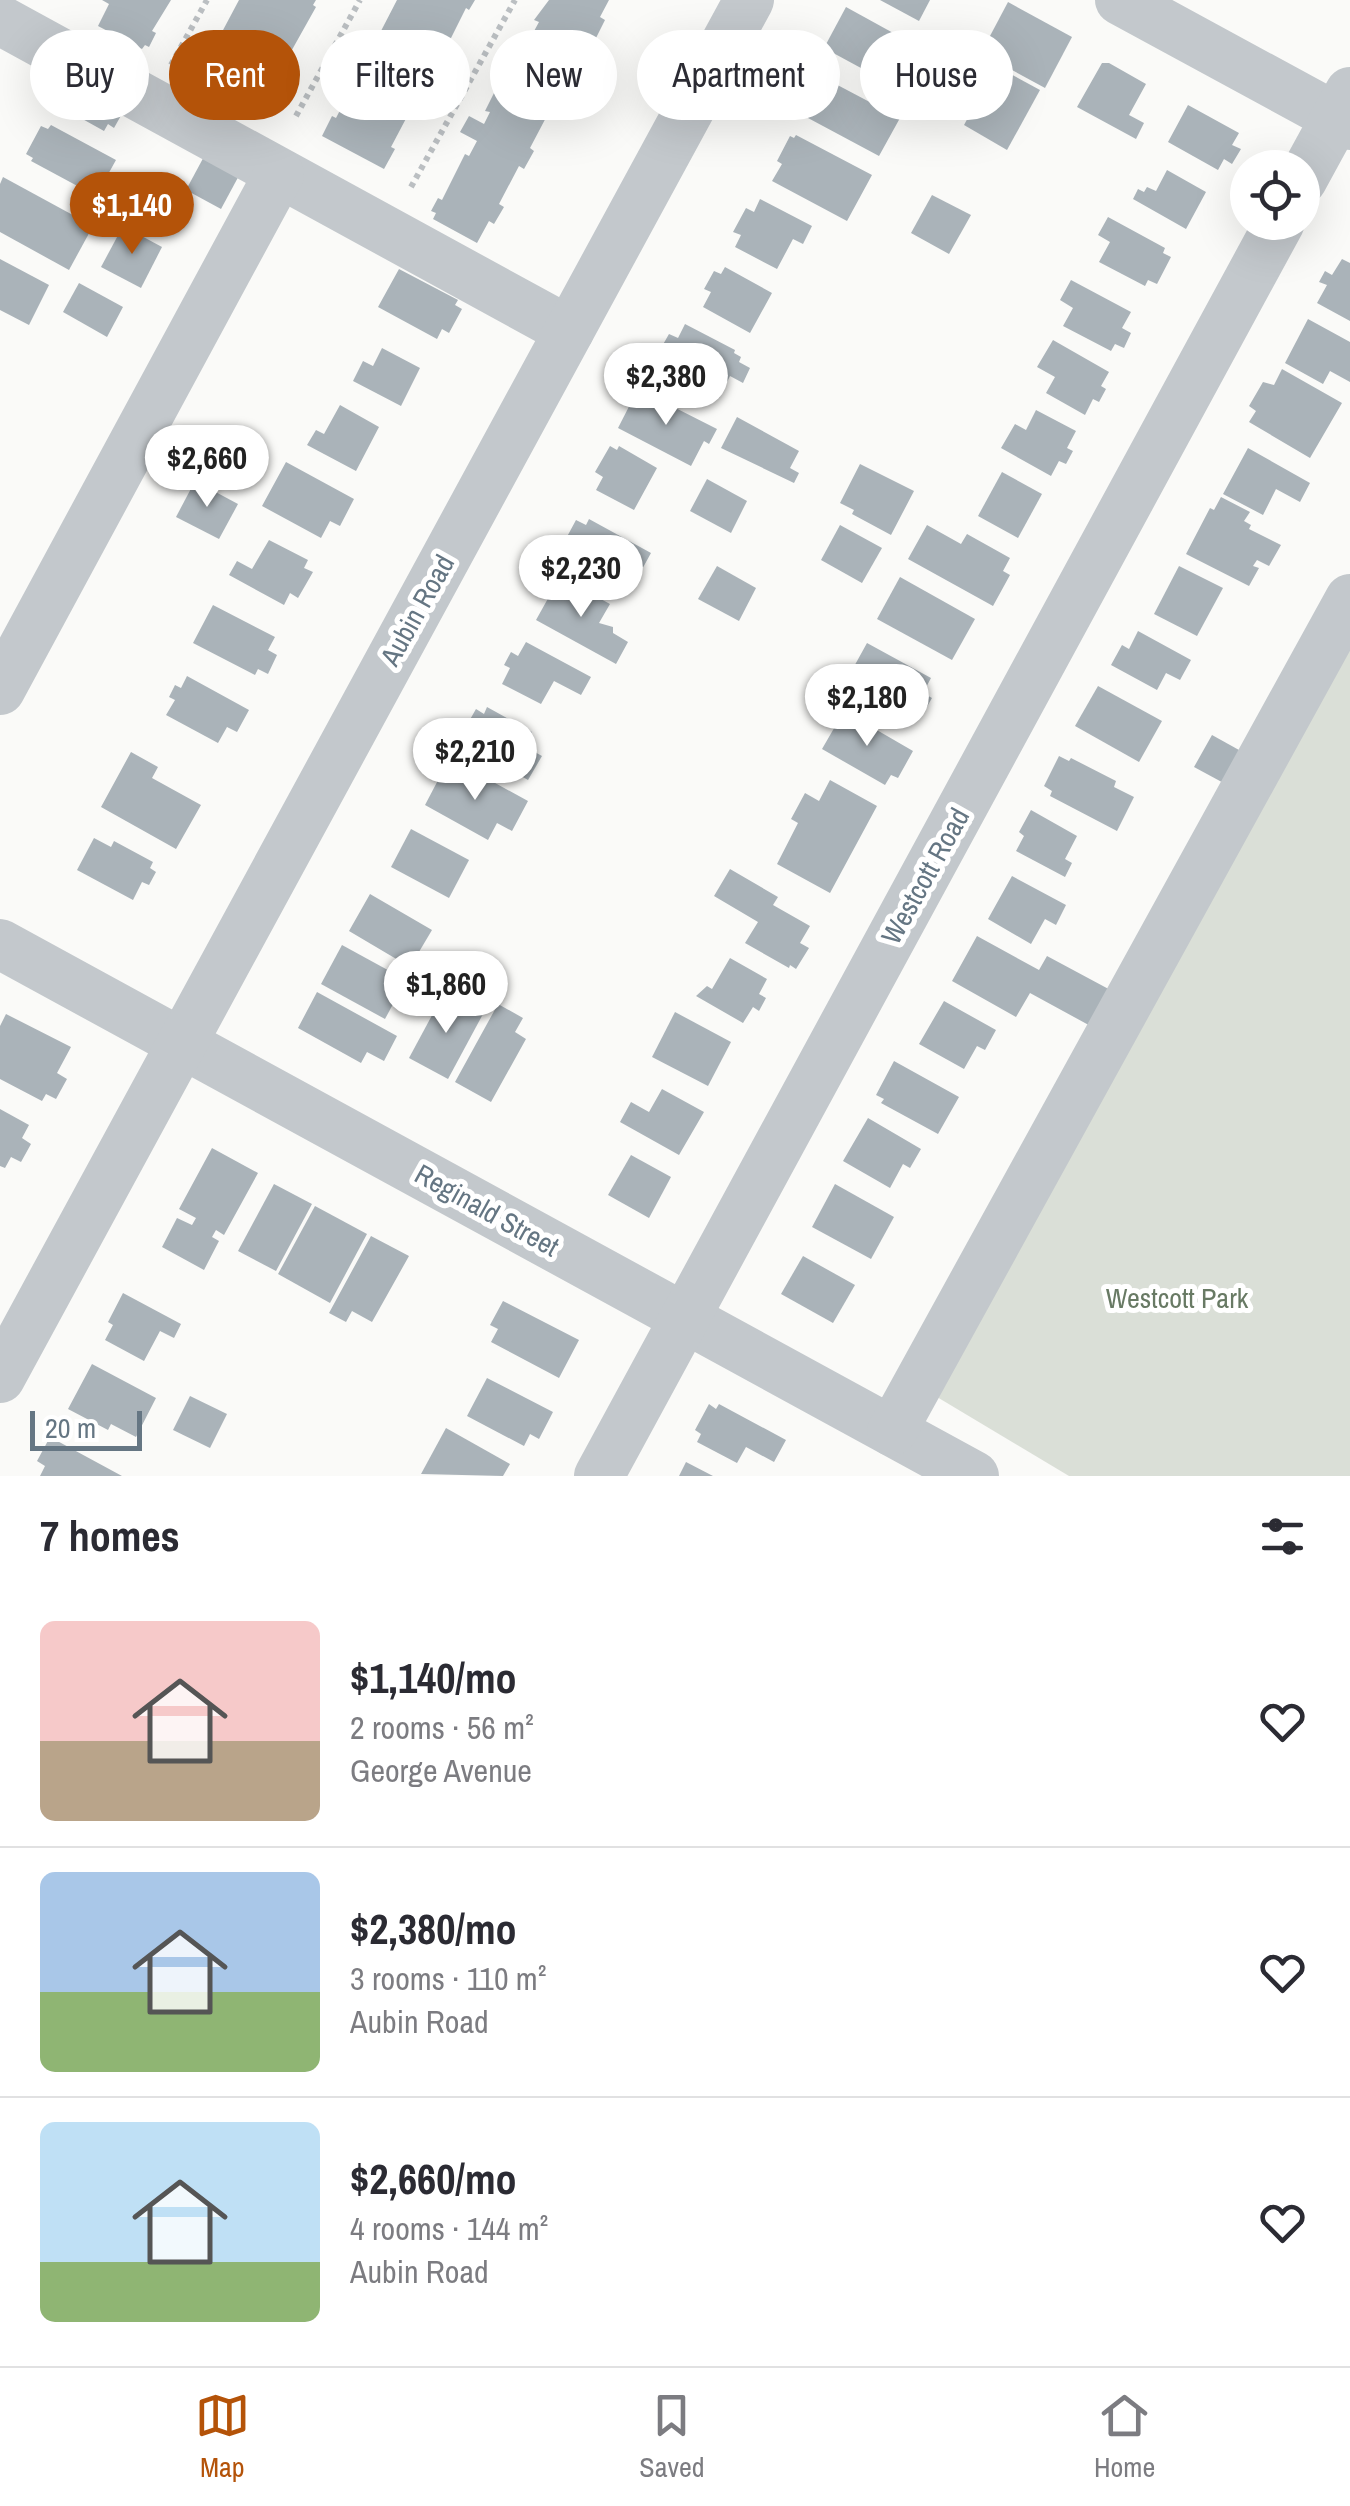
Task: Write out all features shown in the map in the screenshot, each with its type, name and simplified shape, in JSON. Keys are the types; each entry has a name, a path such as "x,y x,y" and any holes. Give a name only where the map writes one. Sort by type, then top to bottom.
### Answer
{"street":[{"path":"0,8 4,0"},
{"name":"Aubin Road","path":"0,1378 748,0"},
{"path":"1120,0 1345,111 1320,151"},
{"path":"0,20 569,330"},
{"path":"0,690 280,174"},
{"name":"Westcott Road","path":"599,1476 1270,240"},
{"path":"892,1431 1350,599"},
{"name":"Reginald Street","path":"0,944 974,1476"}],"path":[{"path":"190,30 206,0"},
{"path":"300,109 360,0"},
{"path":"410,187 515,0"}],"green space":[{"name":"Westcott Park","path":"1350,623 1350,1476 1069,1476 927,1391"}],"building":[{"path":"102,0 171,0 152,31 156,33 149,47 149,30 106,30 98,26 109,4"},
{"path":"239,0 316,0 300,36 300,30 223,30"},
{"path":"397,0 475,0 469,10 466,8 455,30 381,30"},
{"path":"549,0 609,0 600,17 605,20 600,30 535,30 539,22 534,20"},
{"path":"880,0 930,0 919,21"},
{"path":"1008,2 1072,37 1045,88 1013,70 1013,30 993,30"},
{"path":"846,7 888,30 860,30 860,67 840,57 840,30 834,30"},
{"path":"1102,63 1109,63 1146,84 1129,115 1144,123 1136,139 1077,107"},
{"path":"1013,75 1040,90 1007,150 964,125 967,120 1013,120"},
{"path":"840,86 860,97 860,120 899,120 879,156 812,120 840,120"},
{"path":"1188,105 1239,133 1232,145 1241,149 1230,150 1230,163 1224,159 1218,170 1168,142"},
{"path":"490,112 490,120 545,120 530,148 534,151 524,169 519,166 499,204 504,207 494,224 489,221 477,243 433,219 436,213 431,211 438,198 442,200 465,154 469,156 477,141 460,132 467,120 470,117 484,124"},
{"path":"84,120 118,120 114,128 108,124 104,131"},
{"path":"330,120 405,120 384,169 322,136"},
{"path":"51,125 116,160 96,196 31,161 33,158 26,154 41,126 48,129"},
{"path":"796,135 872,175 847,221 772,181 790,136"},
{"path":"207,151 242,170 221,209 186,190"},
{"path":"1167,170 1206,192 1186,229 1133,199 1138,189 1156,191"},
{"path":"3,177 93,226 69,270 0,232"},
{"path":"932,195 971,215 949,254 911,233"},
{"path":"760,199 812,226 803,244 793,239 777,269 735,247 741,235 733,232 746,208 754,212"},
{"path":"1108,217 1165,248 1163,253 1171,257 1157,284 1148,280 1145,286 1099,262 1110,242 1098,235"},
{"path":"123,226 162,247 141,288 101,267"},
{"path":"0,259 49,285 29,325 0,310"},
{"path":"1342,259 1350,263 1350,321 1317,303 1327,285 1319,282 1325,271 1332,275"},
{"path":"725,267 772,293 750,333 703,307 711,292 704,289 714,271 721,274"},
{"path":"399,269 458,300 455,305 462,309 449,333 442,329 437,339 378,307"},
{"path":"1071,280 1131,312 1122,328 1131,333 1124,348 1115,344 1111,351 1063,326 1073,308 1060,300"},
{"path":"79,283 123,307 107,337 63,312"},
{"path":"1308,319 1350,342 1350,382 1330,371 1323,384 1285,363"},
{"path":"685,324 735,350 741,357 739,362 750,368 743,383 730,376 719,398 662,368 670,353 661,348 669,334 678,338"},
{"path":"1053,340 1109,372 1101,386 1106,389 1099,402 1093,399 1085,415 1046,393 1055,377 1037,367"},
{"path":"382,348 420,368 401,406 353,381 363,361 373,366"},
{"path":"1282,369 1342,403 1310,458 1249,422 1256,411 1249,406 1263,382 1274,385"},
{"path":"638,389 717,429 709,444 704,441 691,466 618,428"},
{"path":"340,405 379,427 356,471 307,445 316,430 324,434"},
{"path":"1036,410 1076,431 1067,448 1073,451 1066,464 1059,461 1051,476 1001,448 1015,424 1026,430"},
{"path":"737,417 799,451 790,468 799,473 794,483 721,448"},
{"path":"610,446 617,450 619,446 657,468 634,510 596,490 603,477 595,472"},
{"path":"1248,448 1310,483 1300,502 1276,489 1263,515 1223,494"},
{"path":"286,462 354,499 340,526 330,521 321,538 262,506"},
{"path":"860,464 914,491 891,535 840,503"},
{"path":"1002,472 1042,494 1018,538 978,516"},
{"path":"707,479 747,501 731,533 690,511"},
{"path":"195,481 238,504 219,539 176,517"},
{"path":"1221,497 1250,512 1244,521 1251,525 1249,529 1281,545 1269,566 1257,560 1253,566 1259,568 1249,586 1186,554 1210,508 1214,510"},
{"path":"589,519 651,553 630,591 569,557 572,552 562,546 576,520 586,525"},
{"path":"840,525 882,548 862,583 821,560"},
{"path":"927,525 961,544 967,534 1010,558 1003,571 1010,575 993,606 908,559"},
{"path":"269,540 308,560 304,568 313,572 298,598 290,593 284,605 229,575 237,561 252,569"},
{"path":"717,566 756,588 739,621 698,599"},
{"path":"1179,566 1223,588 1197,636 1154,614"},
{"path":"560,577 610,604 599,623 613,627 613,633 628,642 616,664 536,620"},
{"path":"900,577 975,619 952,660 877,619"},
{"path":"213,605 275,637 268,650 277,655 268,674 258,669 255,675 193,643"},
{"path":"1138,631 1191,660 1180,680 1166,673 1157,690 1111,665 1122,645 1129,649"},
{"path":"526,642 591,677 581,695 554,681 541,704 502,684 510,668 504,665 511,652 518,656"},
{"path":"867,643 931,678 923,693 932,698 921,717 913,712 910,717 846,681"},
{"path":"187,676 249,710 237,732 227,727 218,743 166,715 175,700 169,697 175,685 181,688"},
{"path":"1098,686 1162,721 1139,762 1075,726"},
{"path":"487,707 532,732 524,746 542,756 528,780 467,745 476,728 468,723 476,709 484,714"},
{"path":"844,711 913,751 898,778 891,775 885,785 822,749"},
{"path":"1212,735 1248,755 1231,787 1194,767"},
{"path":"131,752 158,767 152,778 201,805 176,849 101,807"},
{"path":"1059,756 1116,781 1114,787 1134,797 1117,831 1050,796 1052,791 1044,786"},
{"path":"446,765 475,781 477,776 486,778 528,801 512,831 497,823 488,840 425,805"},
{"path":"830,780 877,806 830,893 777,864 798,823 791,819 805,793 819,801"},
{"path":"1031,810 1077,836 1065,859 1072,863 1065,877 1016,851 1024,836 1019,832"},
{"path":"411,829 469,860 449,898 391,867"},
{"path":"94,838 111,847 114,841 153,862 150,868 156,872 149,885 142,882 133,900 77,870"},
{"path":"730,869 778,897 773,905 810,926 800,943 809,948 796,969 745,943 758,922 714,896"},
{"path":"1012,876 1066,905 1056,925 1045,919 1031,944 988,919"},
{"path":"370,894 432,930 413,962 401,956 398,960 349,931"},
{"path":"977,936 1039,970 1047,956 1116,993 1096,1029 1030,993 1016,1017 952,981"},
{"path":"342,945 406,980 385,1019 321,984"},
{"path":"730,958 767,979 759,994 766,998 759,1011 753,1007 743,1023 696,996 707,986 712,989"},
{"path":"317,992 397,1036 384,1061 367,1052 361,1063 298,1028"},
{"path":"444,993 483,1014 448,1079 409,1058"},
{"path":"944,1001 996,1030 985,1050 977,1046 964,1069 919,1044"},
{"path":"498,1004 523,1018 515,1032 526,1039 491,1102 455,1082"},
{"path":"675,1012 731,1042 708,1086 652,1057"},
{"path":"6,1014 71,1047 57,1073 67,1079 56,1099 46,1094 42,1101 0,1079 0,1026"},
{"path":"894,1061 959,1097 938,1134 881,1103 884,1099 876,1095"},
{"path":"662,1089 704,1112 679,1155 620,1122 631,1102 649,1112"},
{"path":"0,1109 29,1125 22,1138 31,1144 21,1162 11,1157 5,1168 0,1166"},
{"path":"868,1118 921,1149 910,1168 903,1164 890,1188 843,1161"},
{"path":"212,1148 258,1173 224,1235 216,1230 212,1237 219,1241 204,1270 162,1247 177,1218 192,1225 196,1218 179,1209"},
{"path":"631,1155 671,1177 649,1218 608,1195"},
{"path":"274,1184 312,1204 276,1271 238,1251"},
{"path":"835,1184 894,1217 871,1259 812,1227"},
{"path":"315,1206 367,1234 330,1303 278,1274"},
{"path":"371,1236 409,1256 372,1322 352,1311 346,1322 329,1313"},
{"path":"803,1256 855,1285 833,1323 781,1294"},
{"path":"123,1293 181,1324 174,1338 160,1331 144,1361 105,1340 113,1325 108,1322"},
{"path":"503,1301 579,1340 559,1378 491,1342 498,1329 490,1325"},
{"path":"92,1364 156,1398 136,1437 111,1424 108,1430 68,1409"},
{"path":"487,1378 553,1412 539,1439 530,1434 524,1446 467,1416"},
{"path":"190,1396 227,1414 210,1448 173,1430"},
{"path":"709,1404 716,1409 719,1404 786,1440 774,1462 746,1447 737,1463 697,1442 701,1434 695,1430"},
{"path":"446,1428 510,1464 503,1476 421,1474"},
{"path":"50,1437 122,1476 40,1476 45,1466 37,1461"},
{"path":"686,1462 713,1476 679,1476"}]}
